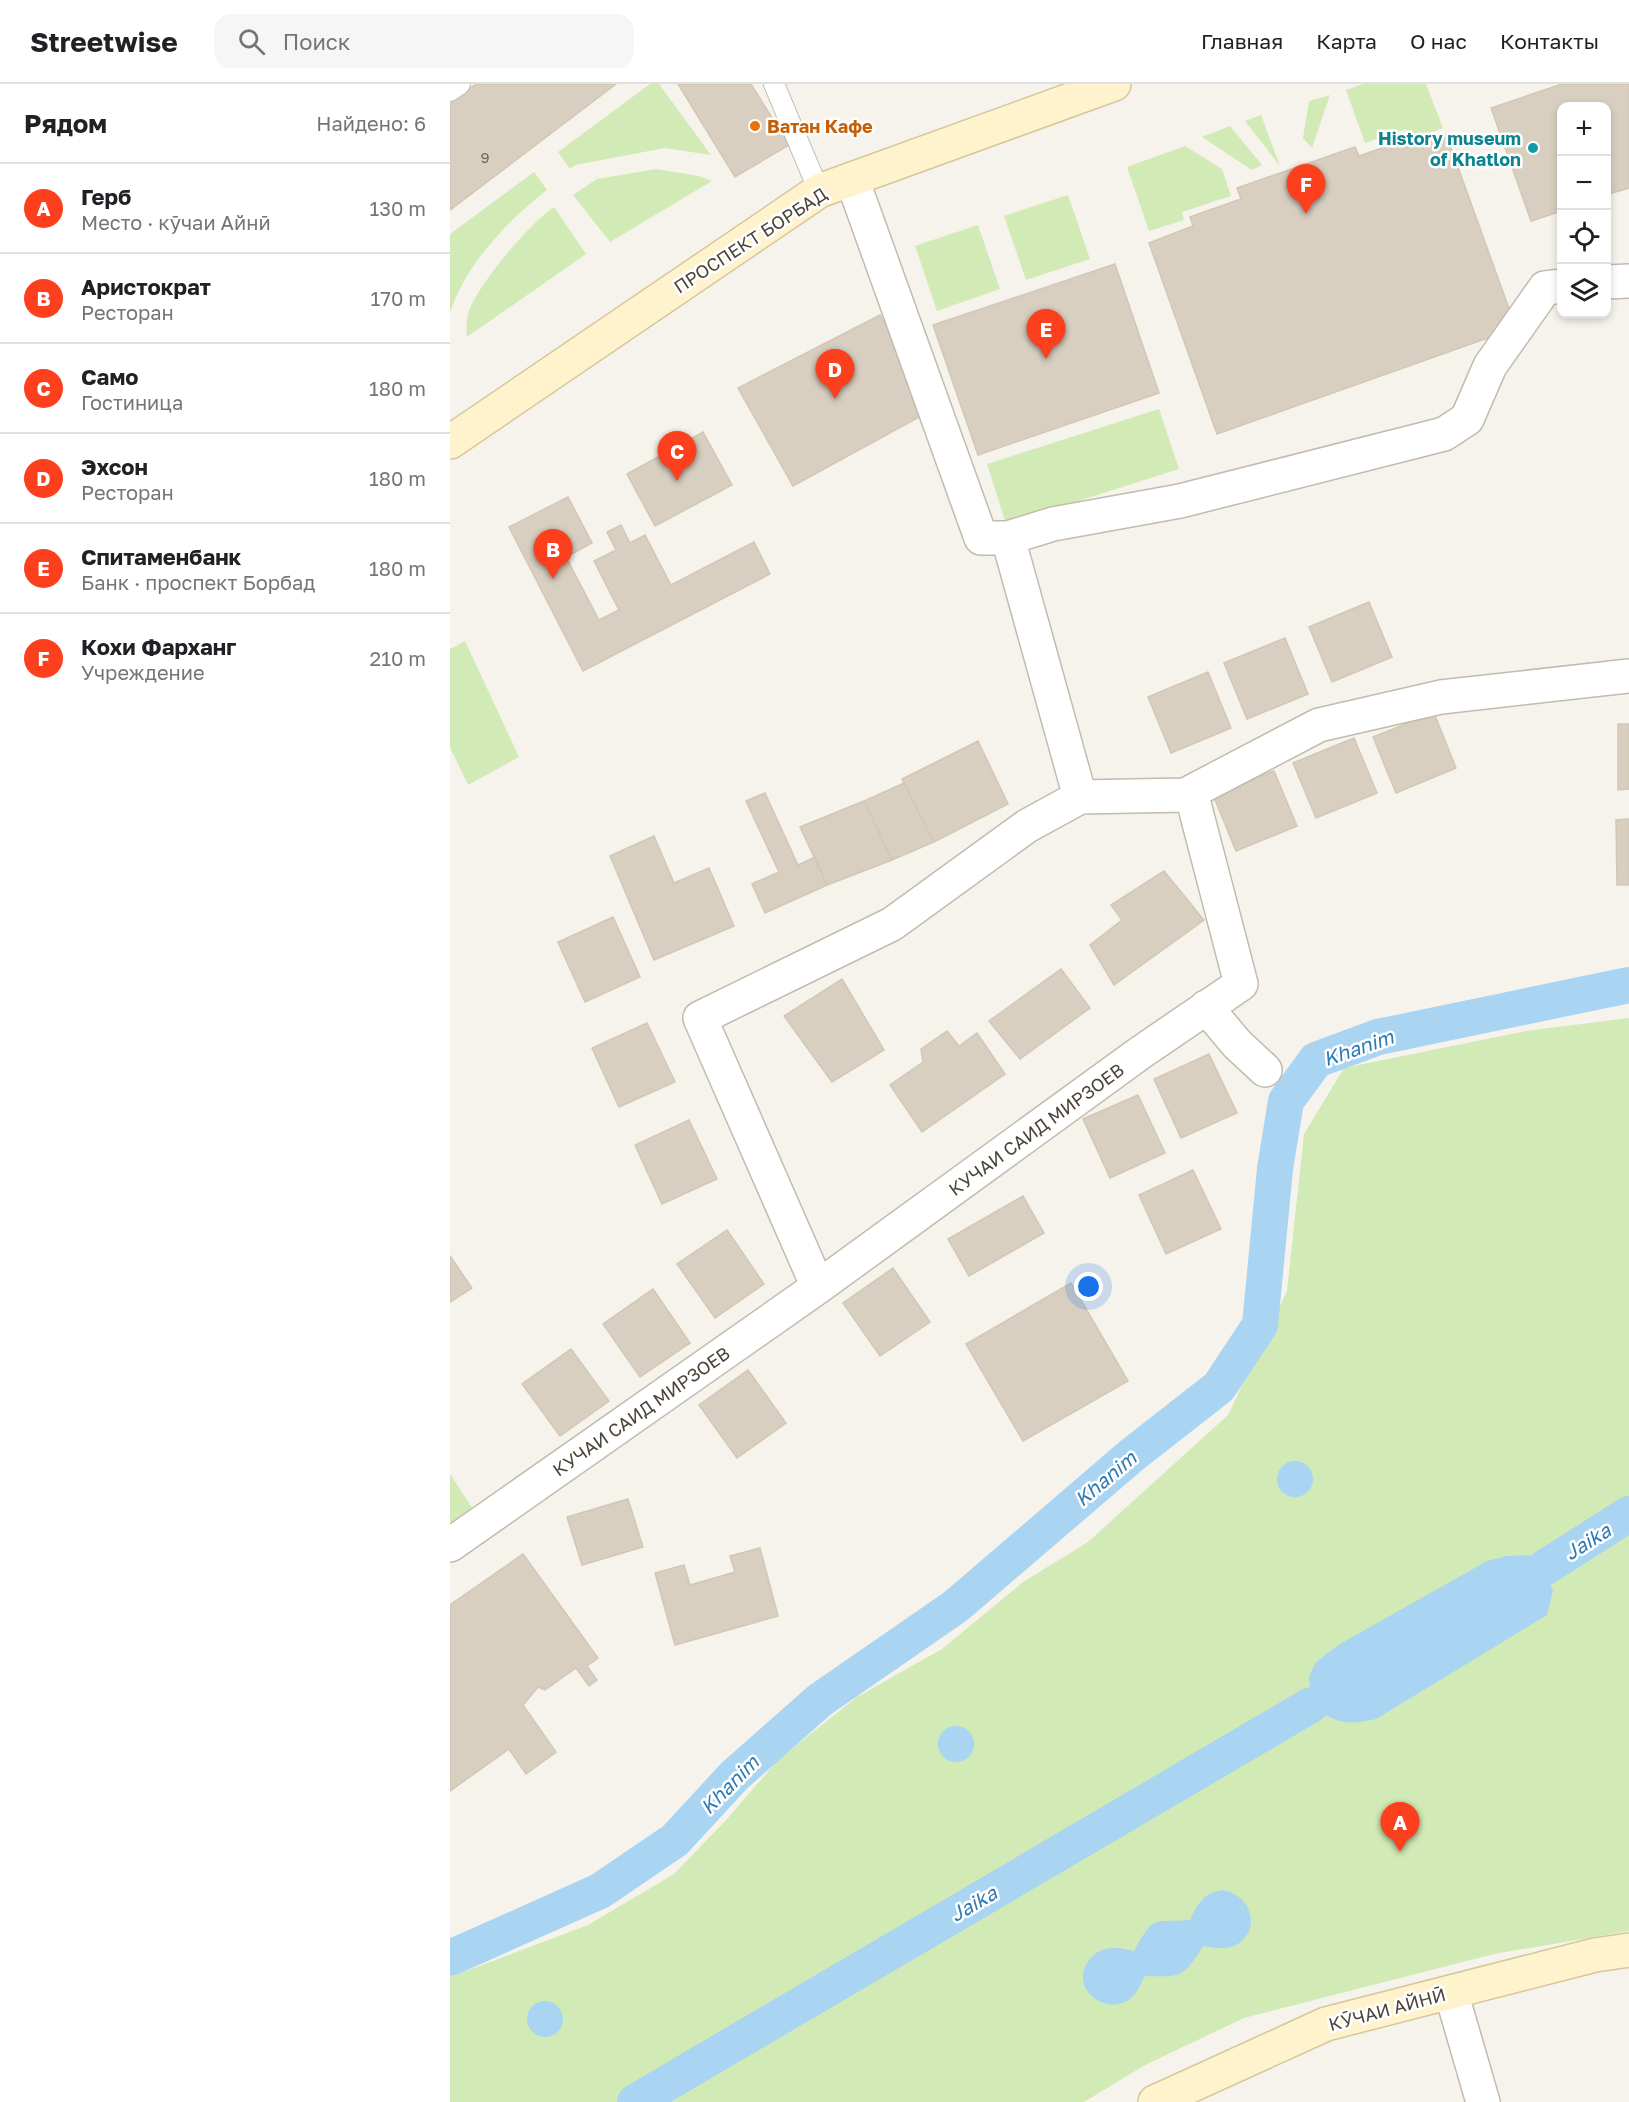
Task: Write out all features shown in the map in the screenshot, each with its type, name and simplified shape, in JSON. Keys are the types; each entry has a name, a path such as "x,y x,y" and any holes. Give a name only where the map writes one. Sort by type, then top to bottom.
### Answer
{"street":[{"name":"ПРОСПЕКТ БОРБАД","path":"450,442 819,191 1114,84"},
{"path":"852,179 981,538 1008,538 1053,524 1180,501 1444,434 1467,419 1490,366 1545,288 1557,287"},
{"path":"1611,282 1629,281"},
{"path":"1008,538 1080,797"},
{"name":"КУЧАИ САИД МИРЗОЕВ","path":"450,1545 818,1287 1241,984 1191,792 1319,725 1441,697 1629,676"},
{"path":"818,1287 700,1018 892,924 1027,826 1080,797 1185,795"},
{"path":"1206,1007 1237,1044 1265,1070"},
{"name":"КӮЧАИ АЙНӢ","path":"1155,2102 1326,2024 1595,1955 1629,1950"},
{"path":"1451,1992 1483,2102"}],"lane":[{"path":"450,91 460,84"},
{"path":"774,84 819,191"}],"green space":[{"path":"650,84 659,84 711,155 665,148 575,165 570,169 558,152"},
{"path":"1363,84 1426,84 1443,128 1411,140 1406,129 1365,143 1346,90"},
{"path":"1330,95 1312,148 1303,138 1309,101"},
{"path":"1261,115 1280,166 1245,121"},
{"path":"1230,126 1262,165 1252,170 1202,137"},
{"path":"1185,146 1222,169 1231,196 1182,212 1184,220 1149,231 1127,167"},
{"path":"656,169 699,176 712,181 610,242 573,195 597,179"},
{"path":"534,172 547,190 523,210 491,243 472,268 450,312 450,234"},
{"path":"1068,195 1090,259 1026,280 1004,216"},
{"path":"554,207 586,254 467,337 469,310 477,294 520,238"},
{"path":"978,225 1000,289 937,311 915,246"},
{"path":"1159,409 1179,469 1006,524 987,464"},
{"path":"465,641 519,757 468,785 450,747 450,649"},
{"path":"1629,1018 1629,1931 1494,1954 1244,2018 1145,2065 1084,2102 450,2102 450,1977 588,1925 674,1874 727,1819 778,1760 857,1697 942,1649 1023,1582 1088,1542 1228,1415 1287,1291 1304,1134 1344,1068 1526,1031"},
{"path":"450,1474 477,1515 450,1534"}],"water":[{"path":"1295,1461 1308,1466 1313,1479 1308,1492 1295,1497 1282,1492 1277,1479 1282,1466"},
{"path":"1529,1555 1544,1568 1553,1591 1547,1615 1376,1719 1356,1722 1341,1721 1327,1716 1311,1705 1309,1676 1316,1662 1340,1644 1487,1561 1507,1556"},
{"path":"956,1726 969,1731 974,1744 969,1757 956,1762 943,1757 938,1744 943,1731"},
{"path":"1222,1890 1242,1900 1251,1918 1246,1937 1238,1944 1227,1948 1203,1946 1186,1970 1174,1975 1145,1976 1135,1994 1120,2004 1105,2004 1092,1997 1087,1991 1084,1984 1084,1971 1094,1955 1111,1948 1134,1951 1146,1931 1155,1923 1190,1920 1206,1897 1215,1891"},
{"path":"545,2001 558,2006 563,2019 558,2032 545,2037 532,2032 527,2019 532,2006"}],"building":[{"path":"476,84 616,84 450,210 450,104"},
{"path":"678,84 751,84 789,145 735,177"},
{"name":"History museum of Khatlon","path":"1562,84 1629,84 1629,188 1611,193 1611,102 1557,102 1557,213 1531,221 1491,108"},
{"path":"1446,134 1516,328 1217,434 1149,243 1193,226 1190,217 1241,199 1237,188 1355,147 1359,156 1405,140 1408,148"},
{"path":"1115,264 1159,393 978,455 933,325"},
{"path":"880,315 932,410 793,486 738,388"},
{"path":"703,432 732,485 655,526 627,474"},
{"path":"568,497 592,543 566,557 599,620 619,610 594,561 616,550 607,532 621,525 630,543 645,535 671,585 754,542 770,574 583,671 509,527"},
{"path":"1369,602 1392,657 1332,682 1309,627"},
{"path":"1285,638 1308,694 1247,719 1224,663"},
{"path":"1208,672 1231,728 1171,753 1148,697"},
{"path":"1434,713 1456,768 1396,793 1373,737"},
{"path":"1618,724 1629,724 1629,789 1618,790"},
{"path":"1354,738 1377,793 1316,818 1293,763"},
{"path":"978,741 1008,804 934,842 902,779"},
{"path":"1274,771 1297,826 1236,851 1213,795"},
{"path":"904,783 934,842 892,860 864,801"},
{"path":"765,793 798,865 815,857 827,885 765,913 752,884 779,872 746,801"},
{"path":"864,801 892,860 827,885 800,827"},
{"path":"1629,819 1629,885 1617,885 1616,820"},
{"path":"654,836 674,883 709,868 734,926 654,960 610,856"},
{"path":"1164,871 1204,920 1114,985 1090,945 1122,920 1111,905"},
{"path":"613,917 640,977 585,1002 558,942"},
{"path":"1061,969 1090,1008 1020,1059 989,1021"},
{"path":"842,979 884,1050 832,1082 784,1016"},
{"path":"647,1023 675,1082 619,1107 592,1048"},
{"path":"947,1031 959,1046 977,1033 1005,1074 922,1132 890,1085 923,1062 921,1049"},
{"path":"1209,1054 1237,1113 1181,1138 1154,1079"},
{"path":"1138,1095 1165,1153 1110,1178 1083,1119"},
{"path":"689,1120 717,1179 662,1204 635,1145"},
{"path":"1193,1170 1221,1229 1166,1254 1139,1195"},
{"path":"1023,1196 1044,1233 969,1276 948,1239"},
{"path":"727,1230 764,1284 715,1318 677,1264"},
{"path":"450,1256 472,1288 450,1302"},
{"path":"893,1268 930,1322 880,1356 843,1303"},
{"path":"1071,1283 1128,1381 1023,1441 966,1344"},
{"path":"653,1289 690,1343 640,1377 603,1324"},
{"path":"571,1349 609,1401 560,1436 522,1384"},
{"path":"748,1370 786,1423 737,1458 699,1405"},
{"path":"628,1499 643,1547 582,1565 567,1517"},
{"path":"760,1548 778,1616 675,1645 655,1573 684,1565 690,1585 735,1572 730,1556"},
{"path":"523,1554 598,1658 587,1666 597,1680 589,1686 576,1668 545,1690 538,1687 523,1705 556,1752 526,1774 509,1749 450,1791 450,1605"}],"waterway":[{"name":"Khanim","path":"450,1958 600,1891 675,1840 734,1776 820,1700 956,1606 1132,1455 1219,1387 1260,1325 1275,1169 1286,1101 1316,1060 1378,1037 1629,985"},
{"name":"Jaika","path":"1544,1568 1629,1514"},
{"name":"Jaika","path":"635,2102 1311,1705"}],"place":[{"name":"Ватан Кафе","path":"755,126"},
{"name":"History museum of Khatlon","path":"1533,148"},
{"name":"Кохи Фарханг","path":"1306,214"},
{"name":"Спитаменбанк","path":"1046,359"},
{"name":"Эхсон","path":"835,399"},
{"name":"Само","path":"677,481"},
{"name":"Аристократ","path":"553,579"},
{"name":"Герб","path":"1400,1852"}]}
